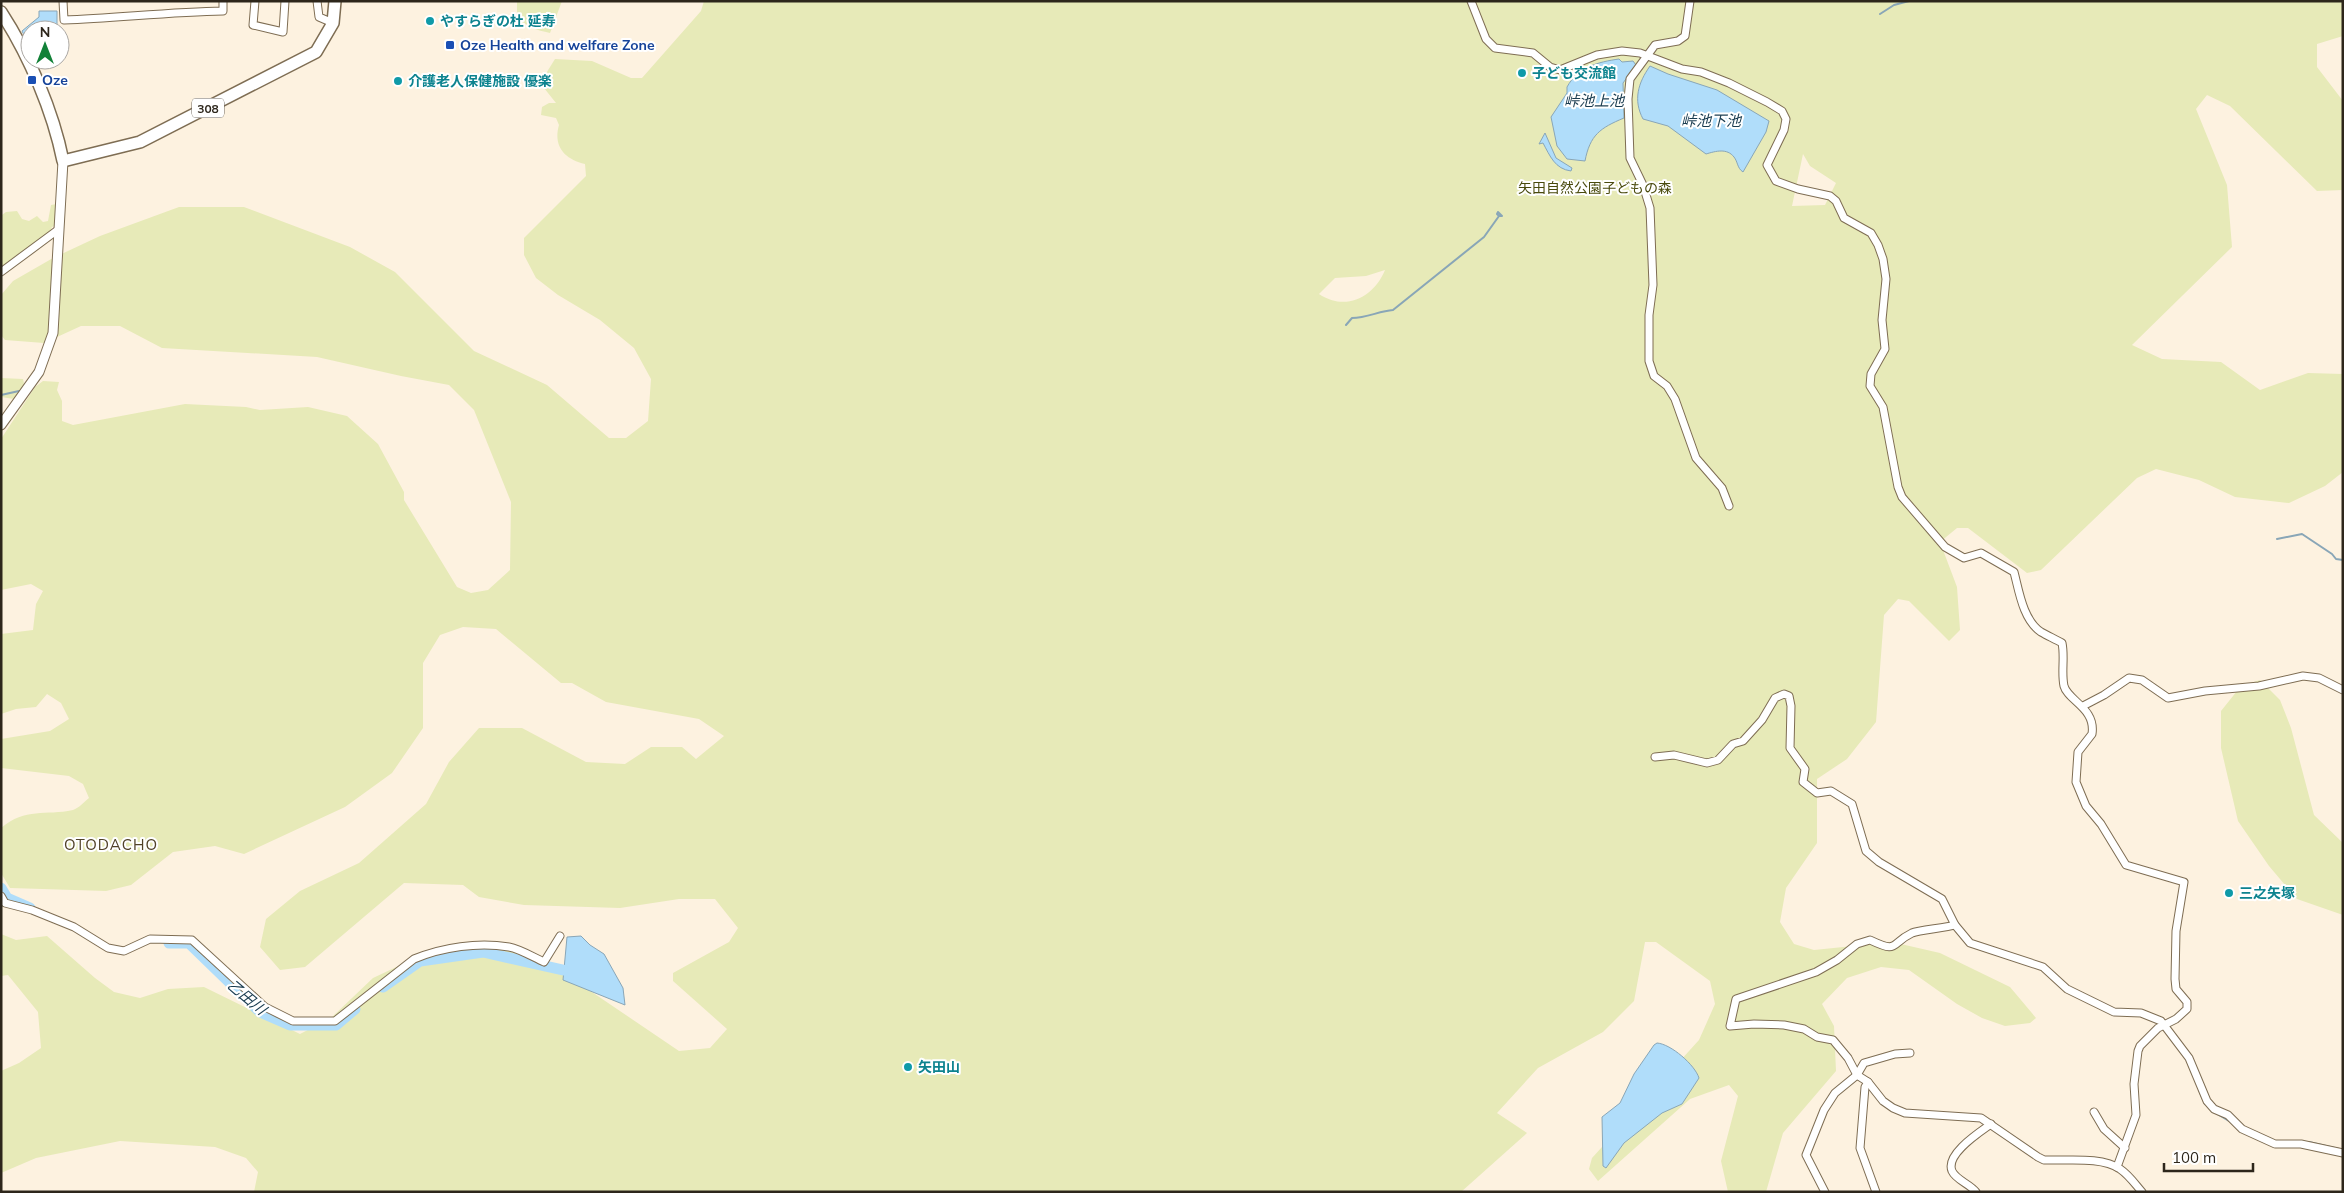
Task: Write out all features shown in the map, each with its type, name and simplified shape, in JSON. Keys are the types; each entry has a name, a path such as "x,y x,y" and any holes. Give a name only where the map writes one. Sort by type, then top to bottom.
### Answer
{"highway":[{"name":"308","path":"63,161 140,142 316,52 333,23 334,1"},
{"path":"1,12 7,30 29,60 53,124 63,161"}],"street":[{"path":"63,1 64,20 128,18 178,12 223,11 224,1"},
{"path":"254,1 253,25 282,32 285,1"},
{"path":"317,1 319,17 333,23"},
{"path":"1471,1 1486,39 1495,48 1533,53 1555,68 1565,69 1597,55 1622,51 1640,52 1730,83 1767,102 1782,112 1786,119 1784,130 1767,166 1776,181 1798,189 1830,196 1836,200 1844,218 1871,233 1883,259 1886,279 1882,320 1885,349 1871,374 1870,386 1883,408 1898,487 1902,497 1946,547 1964,558 1981,553 2014,572 2020,598 2030,618 2039,631 2062,643 2064,686 2070,696 2083,706 2092,729 2089,739 2078,752 2076,779 2086,806 2101,824 2126,865 2184,882 2175,936 2175,985 2178,994 2187,1002 2188,1009 2176,1019 2165,1023 2140,1046 2134,1084 2136,1115 2117,1167"},
{"path":"1690,1 1685,36 1678,41 1655,45 1630,79 1628,99 1630,158 1643,185 1650,208 1653,285 1649,315 1649,361 1654,376 1666,386 1675,399 1696,458 1722,488 1730,506"},
{"path":"1,425 39,372 49,347 54,326 63,161"},
{"path":"1,272 59,230"},
{"path":"2083,706 2104,695 2129,678 2142,680 2168,698 2204,691 2259,686 2303,676 2319,678 2343,690"},
{"path":"1656,757 1674,755 1707,763 1718,760 1733,744 1743,741 1762,720 1775,698 1784,694 1788,696 1791,706 1788,738 1790,748 1805,769 1803,782 1817,794 1831,791 1852,804 1859,833 1866,850 1879,862 1942,898 1955,925 1970,942 2043,967 2058,982 2079,996 2114,1012 2141,1013 2165,1023 2189,1058 2205,1097 2214,1109 2225,1114 2238,1126 2275,1144 2301,1144 2343,1152"},
{"path":"1,896 5,903 32,910 74,927 108,948 124,952 150,939 192,940 265,1007 293,1021 335,1021 414,959 430,952 480,944 510,947 544,962 560,936"},
{"path":"1955,925 1912,933 1894,947 1886,947 1870,940 1857,944 1816,972 1736,1000 1730,1026 1754,1024 1784,1025 1804,1029 1817,1036 1834,1040 1848,1058 1857,1075 1868,1082 1883,1101 1900,1112 1976,1117 1991,1124 2031,1153 2044,1160 2102,1161 2117,1167 2142,1192"},
{"path":"1825,1192 1807,1159 1808,1148 1824,1110 1836,1093 1857,1075 1864,1063 1895,1054 1910,1053"},
{"path":"1868,1082 1865,1087 1860,1148 1876,1192"},
{"path":"2094,1112 2104,1129 2125,1148"},
{"path":"1976,1192 1952,1171 1952,1165 1957,1152 1991,1124"}],"green space":[{"path":"517,1 562,1 550,33 532,28 517,17"},
{"name":"矢田自然公園子どもの森","path":"704,1 2343,1 2343,36 2317,44 2317,67 2343,101 2343,190 2317,191 2230,106 2207,95 2196,109 2227,185 2232,247 2132,345 2162,359 2221,362 2260,390 2308,373 2343,374 2343,472 2325,486 2289,503 2235,497 2199,480 2156,469 2137,478 2041,570 2027,573 1968,528 1957,528 1940,542 1957,587 1960,630 1949,641 1909,601 1898,599 1884,615 1876,722 1847,759 1817,779 1817,843 1786,888 1780,922 1794,944 1814,950 1892,942 1940,953 2010,987 2036,1018 2030,1023 2005,1026 1982,1018 1957,1004 1909,970 1881,967 1847,978 1822,1004 1834,1026 1836,1071 1783,1133 1766,1192 1728,1192 1721,1161 1738,1096 1729,1085 1690,1099 1598,1181 1589,1169 1592,1158 1699,1040 1715,1004 1710,981 1656,942 1645,942 1634,1001 1603,1032 1538,1068 1497,1113 1527,1133 1461,1192 254,1192 258,1172 246,1158 215,1147 120,1141 36,1158 1,1173 1,1071 19,1063 41,1048 38,1012 8,975 1,976 1,934 16,940 47,936 114,992 140,998 168,989 204,987 300,1034 331,1018 373,978 426,953 479,944 510,947 555,967 679,1051 710,1048 727,1029 673,981 673,973 729,942 738,928 715,899 679,899 620,908 524,905 479,897 463,885 404,883 305,967 280,970 260,947 266,919 300,891 359,863 426,804 449,762 479,728 522,728 586,762 625,764 651,747 682,747 696,759 724,736 699,719 606,702 572,683 561,683 496,629 463,627 440,635 423,663 423,728 392,773 345,807 244,854 215,846 173,852 131,885 106,891 10,888 1,873 1,828 10,821 27,815 73,810 89,798 83,784 69,776 1,768 1,739 50,731 69,719 61,703 47,694 36,707 16,709 1,714 1,634 33,630 36,604 43,591 31,584 1,590 1,439 35,387 43,381 59,382 57,390 62,401 62,421 73,425 185,404 246,407 260,410 308,407 347,416 378,444 404,492 404,500 457,587 471,593 488,590 510,570 511,502 474,410 449,385 317,357 162,348 120,326 81,326 44,343 5,340 1,335 1,295 13,281 53,258 100,236 179,207 244,207 350,247 395,272 474,351 547,385 609,438 626,438 648,421 651,379 634,348 600,320 558,295 536,278 524,255 524,238 586,176 585,164 571,159 559,145 559,125 556,118 541,115 542,107 549,103 556,103 540,83 555,59 592,61 631,78 642,78 701,11","holes":["1803,154 1810,166 1836,183 1825,205 1792,206","1385,270 1374,288 1358,299 1339,302 1319,294 1335,278 1366,276"]},
{"path":"57,204 55,226 52,227 50,232 1,269 2,215 6,212 17,211 22,219 29,221 37,216 43,222 48,221 51,205"},
{"path":"1,378 23,379 24,385 19,395 14,399 1,397"},
{"path":"2260,680 2280,700 2291,728 2314,815 2343,843 2343,915 2297,899 2269,866 2238,821 2221,748 2221,711 2241,686"}],"water":[{"path":"39,11 57,11 57,20 35,20 39,17"},
{"name":"峠池上池","path":"1619,59 1622,62 1633,61 1636,65 1623,83 1624,118 1608,125 1597,134 1590,145 1585,161 1567,159 1557,146 1551,117 1567,93 1567,87 1577,75 1596,64"},
{"name":"峠池下池","path":"1650,66 1717,90 1769,121 1766,132 1743,172 1734,157 1728,152 1717,151 1706,154 1668,126 1643,119 1638,105 1638,92 1642,79"},
{"path":"1545,133 1556,158 1572,168 1571,171 1557,165 1543,143 1539,144"},
{"path":"581,936 590,945 604,954 623,988 625,1005 563,980 567,937"},
{"path":"1657,1043 1669,1047 1682,1056 1693,1067 1699,1078 1682,1104 1662,1113 1624,1143 1606,1168 1603,1166 1602,1117 1620,1103 1634,1074"}],"waterway":[{"path":"1880,14 1894,5 1909,1"},
{"path":"1346,325 1352,318 1393,310 1484,237 1499,216 1502,216 1498,212 1499,216"},
{"path":"1,395 19,391"},
{"path":"2277,539 2302,534 2332,554 2336,559 2343,560"},
{"name":"乙田川","path":"1,888 7,898 30,908"},
{"name":"乙田川","path":"169,943 189,943 260,1012 290,1025 336,1025 355,1009"},
{"name":"乙田川","path":"383,987 420,961 483,952 563,970"},
{"path":"2199,1090 2205,1104"},
{"path":"2214,1112 2229,1121"},
{"path":"2309,1142 2339,1149"}],"place":[{"name":"やすらぎの杜 延寿","path":"430,21"},
{"name":"Oze Health and welfare Zone","path":"450,45"},
{"name":"子ども交流館","path":"1522,73"},
{"name":"Oze","path":"32,80"},
{"name":"介護老人保健施設 優楽","path":"398,81"},
{"name":"三之矢塚","path":"2229,893"},
{"name":"矢田山","path":"908,1067"}],"district":[{"name":"OTODACHO","path":"111,844"}]}
